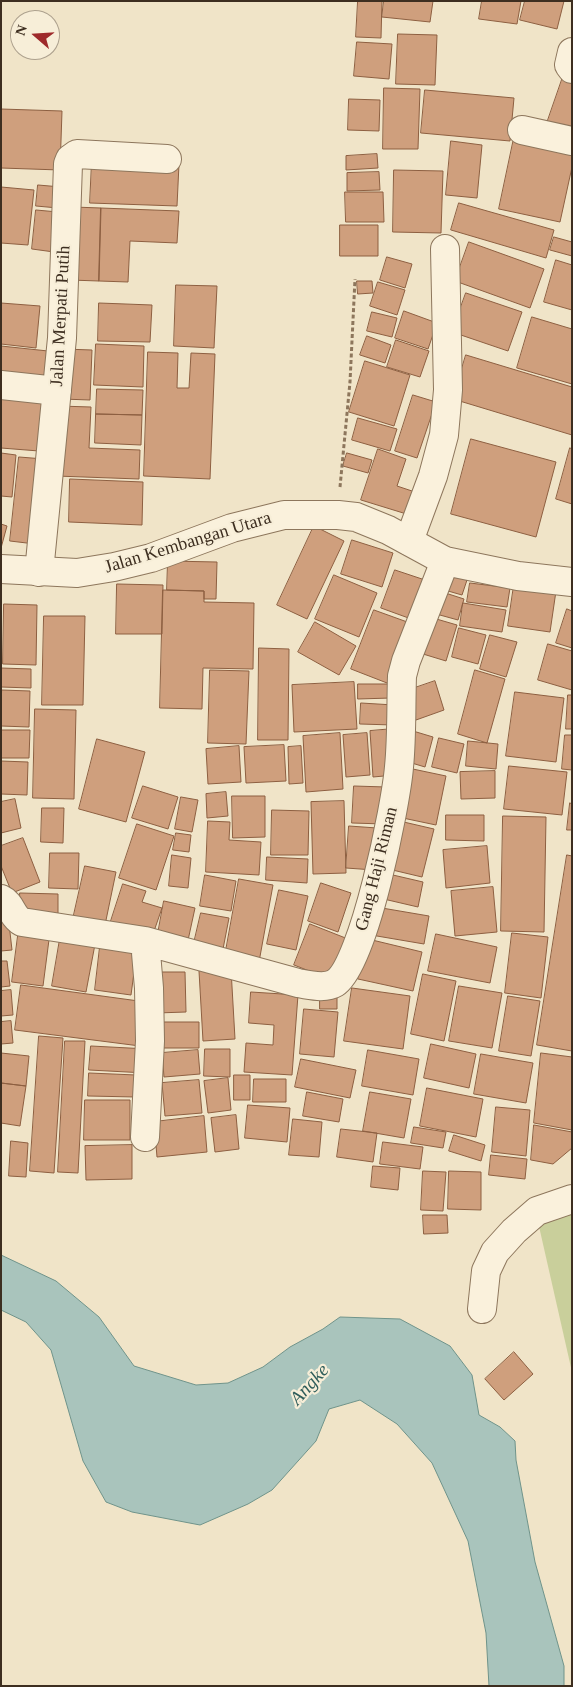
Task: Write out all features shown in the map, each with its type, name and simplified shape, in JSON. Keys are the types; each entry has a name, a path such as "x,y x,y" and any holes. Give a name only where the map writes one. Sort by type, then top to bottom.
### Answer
{"street":[{"path":"572,52 569,65 572,69"},
{"path":"522,130 572,141"},
{"name":"Jalan Merpati Putih","path":"39,572 62,338 70,159 76,154 167,159"},
{"path":"409,541 434,476 444,435 448,390 445,249"},
{"path":"1,385 57,391"},
{"name":"Jalan Kembangan Utara","path":"1,569 77,573 151,558 232,528 284,515 338,515 356,517 388,530 445,561 518,576 572,582"},
{"name":"Gang Haji Riman","path":"1,899 8,904 16,919 22,922 145,942 298,983 312,985 334,984 341,977 356,949 363,930 394,810 399,766 402,676 406,661 445,561"},
{"path":"145,942 149,988 150,1041 145,1137"},
{"path":"482,1309 486,1271 495,1252 514,1230 537,1211 572,1199"}],"path":[{"path":"338,515 350,382 355,279"}],"green space":[{"path":"572,1214 572,1372 538,1222"}],"water":[{"name":"Angke","path":"1,1255 56,1281 99,1317 134,1366 196,1385 228,1383 263,1367 290,1347 323,1329 340,1317 400,1319 450,1346 472,1375 479,1415 500,1427 515,1441 516,1460 535,1562 564,1666 564,1686 489,1686 486,1633 468,1541 432,1463 397,1424 360,1400 329,1409 316,1441 272,1490 248,1504 200,1525 132,1512 106,1502 83,1461 51,1350 26,1322 1,1310"}],"building":[{"path":"358,1 382,1 381,38 356,37"},
{"path":"384,1 433,1 430,22 382,17"},
{"path":"482,1 521,1 517,24 479,19"},
{"path":"525,1 564,1 557,29 520,20"},
{"path":"398,34 437,35 435,85 396,84"},
{"path":"357,42 392,44 389,79 354,76"},
{"path":"565,71 572,73 572,132 547,123"},
{"path":"384,88 420,89 418,149 383,149"},
{"path":"425,90 514,98 510,141 421,133"},
{"path":"349,99 380,100 379,131 348,130"},
{"path":"1,109 62,111 60,170 1,168"},
{"path":"514,138 572,150 572,167 560,222 499,209"},
{"path":"451,141 482,145 477,198 446,195"},
{"path":"377,154 378,168 346,170 346,156"},
{"path":"92,161 179,164 177,206 90,203"},
{"path":"394,170 443,171 441,233 393,232"},
{"path":"379,172 380,190 347,191 347,173"},
{"path":"38,185 61,187 58,208 36,206"},
{"path":"1,187 34,190 28,245 1,243"},
{"path":"345,192 383,192 384,222 346,222"},
{"path":"459,203 554,230 546,258 451,230"},
{"path":"73,207 101,208 99,281 70,280"},
{"path":"101,208 179,211 177,243 130,241 128,282 99,281"},
{"path":"36,210 58,212 54,252 32,249"},
{"path":"340,225 378,225 378,256 340,256"},
{"path":"554,237 572,242 572,256 550,250"},
{"path":"469,242 544,269 530,308 455,281"},
{"path":"387,257 412,264 405,288 380,280"},
{"path":"556,260 572,265 572,310 544,302"},
{"path":"357,281 372,281 373,293 358,294"},
{"path":"378,282 405,290 397,315 370,306"},
{"path":"176,285 217,286 214,348 174,346"},
{"path":"466,293 522,312 508,351 452,332"},
{"path":"1,303 40,306 36,348 1,344"},
{"path":"99,303 152,305 150,342 98,341"},
{"path":"404,311 437,323 428,349 395,338"},
{"path":"372,312 397,318 392,337 367,331"},
{"path":"532,317 572,329 572,384 517,368"},
{"path":"367,336 391,345 385,363 360,355"},
{"path":"396,340 429,351 420,377 387,367"},
{"path":"96,344 144,346 143,387 94,385"},
{"path":"1,346 48,351 44,386 1,382"},
{"path":"64,349 92,350 90,400 62,399"},
{"path":"148,352 178,353 177,388 189,388 191,353 215,354 210,479 144,476"},
{"path":"466,355 572,387 572,435 453,399"},
{"path":"365,361 410,375 394,426 349,412"},
{"path":"97,389 143,390 142,415 96,414"},
{"path":"1,392 45,396 39,451 1,448"},
{"path":"413,395 436,402 417,458 395,451"},
{"path":"59,406 91,407 89,448 140,450 139,479 56,476"},
{"path":"96,414 142,415 141,445 95,443"},
{"path":"358,418 397,429 390,451 352,440"},
{"path":"471,439 556,462 536,537 451,514"},
{"path":"570,448 572,449 572,504 556,499"},
{"path":"378,449 406,459 397,486 421,494 413,516 361,500"},
{"path":"1,453 16,455 12,497 1,496"},
{"path":"347,453 372,460 368,473 343,466"},
{"path":"19,457 44,459 35,544 10,541"},
{"path":"70,479 143,482 142,525 69,522"},
{"path":"1,524 7,526 1,548"},
{"path":"314,526 344,541 307,619 277,605"},
{"path":"352,540 393,553 382,587 341,574"},
{"path":"168,561 217,562 216,599 204,599 204,591 167,590"},
{"path":"395,570 428,581 414,620 381,608"},
{"path":"446,573 467,580 462,595 441,589"},
{"path":"334,575 377,593 359,637 315,619"},
{"path":"470,583 510,588 507,607 467,602"},
{"path":"117,584 163,585 162,634 116,634"},
{"path":"514,585 556,591 550,632 508,626"},
{"path":"163,590 204,591 204,602 254,603 253,669 203,668 202,709 160,708"},
{"path":"436,590 464,599 458,620 429,612"},
{"path":"463,603 506,610 502,632 460,626"},
{"path":"4,604 37,605 36,665 3,664"},
{"path":"567,609 572,611 572,648 556,643"},
{"path":"374,610 410,623 387,683 351,669"},
{"path":"44,616 85,616 83,705 42,705"},
{"path":"433,618 457,625 446,661 423,654"},
{"path":"315,622 356,646 339,675 298,652"},
{"path":"459,628 486,635 478,664 452,657"},
{"path":"490,635 517,642 506,677 480,669"},
{"path":"548,644 572,651 572,690 538,680"},
{"path":"259,648 289,649 288,740 258,740"},
{"path":"1,668 31,669 31,688 1,687"},
{"path":"210,670 249,671 246,744 208,743"},
{"path":"475,670 505,679 487,743 458,734"},
{"path":"435,681 444,710 416,720 406,691"},
{"path":"354,682 357,729 294,732 292,685"},
{"path":"358,684 390,684 391,698 358,699"},
{"path":"2,690 30,691 29,727 1,726"},
{"path":"515,692 564,698 556,762 506,756"},
{"path":"568,695 572,695 572,729 566,729"},
{"path":"361,703 394,705 393,725 360,724"},
{"path":"35,709 76,710 74,799 33,798"},
{"path":"393,729 395,775 373,777 370,731"},
{"path":"1,730 30,730 29,758 1,758"},
{"path":"413,731 433,737 425,767 405,761"},
{"path":"340,733 343,789 306,792 303,736"},
{"path":"367,733 370,775 346,777 343,735"},
{"path":"565,735 572,735 572,770 562,769"},
{"path":"439,738 464,744 457,773 432,767"},
{"path":"97,739 145,752 126,822 79,809"},
{"path":"468,741 498,744 496,769 466,766"},
{"path":"284,745 286,781 246,783 244,747"},
{"path":"239,746 241,782 208,784 206,749"},
{"path":"301,746 303,783 289,784 288,747"},
{"path":"1,761 28,762 27,795 1,794"},
{"path":"509,766 567,772 562,815 504,809"},
{"path":"408,768 446,776 436,825 398,817"},
{"path":"495,771 495,798 461,799 460,772"},
{"path":"143,786 178,797 168,829 132,818"},
{"path":"354,786 386,787 384,824 352,823"},
{"path":"226,792 228,816 207,818 206,794"},
{"path":"232,796 265,796 265,837 233,838"},
{"path":"181,797 198,800 192,832 175,829"},
{"path":"15,799 21,828 1,833 1,802"},
{"path":"344,801 346,873 313,874 311,802"},
{"path":"570,803 572,804 572,830 567,830"},
{"path":"42,808 64,808 63,843 41,842"},
{"path":"272,810 309,811 308,855 271,855"},
{"path":"446,815 484,815 484,841 446,840"},
{"path":"503,816 546,817 544,932 501,931"},
{"path":"395,820 434,829 422,877 384,868"},
{"path":"208,821 230,822 229,840 261,842 259,875 206,872"},
{"path":"137,824 174,836 156,890 119,878"},
{"path":"349,826 377,828 374,870 346,868"},
{"path":"176,833 191,835 189,852 173,850"},
{"path":"23,838 40,882 12,893 1,866 1,846"},
{"path":"487,846 490,883 446,888 443,850"},
{"path":"50,853 79,853 78,889 49,888"},
{"path":"172,855 191,858 188,888 169,886"},
{"path":"567,855 572,856 572,1051 537,1045"},
{"path":"267,857 308,859 307,883 266,880"},
{"path":"85,866 116,872 105,925 73,919"},
{"path":"380,872 423,882 418,907 375,897"},
{"path":"205,875 236,881 231,911 200,906"},
{"path":"239,879 273,885 259,962 225,956"},
{"path":"321,883 351,893 338,932 308,921"},
{"path":"123,884 146,891 142,902 162,908 152,937 110,924"},
{"path":"493,887 497,932 455,936 451,891"},
{"path":"279,890 308,896 296,950 267,944"},
{"path":"20,893 58,894 58,916 20,915"},
{"path":"164,901 195,908 187,945 157,939"},
{"path":"7,906 12,950 1,951 1,907"},
{"path":"376,907 429,916 424,944 371,935"},
{"path":"201,913 229,918 223,949 194,943"},
{"path":"310,924 348,939 332,980 294,965"},
{"path":"19,928 50,932 43,986 12,982"},
{"path":"61,933 96,939 86,992 52,986"},
{"path":"512,933 548,937 541,998 505,993"},
{"path":"436,934 497,947 490,983 428,971"},
{"path":"101,938 138,942 131,995 95,990"},
{"path":"368,939 422,952 413,991 358,979"},
{"path":"1,961 7,961 10,986 1,987"},
{"path":"231,969 235,1039 203,1041 199,971"},
{"path":"156,972 185,972 186,1012 157,1013"},
{"path":"423,974 456,981 444,1041 411,1034"},
{"path":"21,985 146,1002 140,1046 15,1030"},
{"path":"320,986 337,986 337,1009 320,1009"},
{"path":"459,986 502,993 492,1048 449,1041"},
{"path":"352,988 410,996 403,1049 344,1041"},
{"path":"11,990 13,1015 1,1016 1,991"},
{"path":"251,992 298,995 292,1075 244,1072 246,1043 273,1045 274,1025 249,1023"},
{"path":"508,996 540,1001 531,1056 499,1051"},
{"path":"304,1009 338,1012 334,1057 300,1054"},
{"path":"11,1021 13,1043 1,1044 1,1022"},
{"path":"159,1022 199,1022 199,1048 160,1048"},
{"path":"39,1036 63,1038 54,1173 30,1171"},
{"path":"65,1041 85,1041 78,1173 58,1172"},
{"path":"431,1044 476,1054 469,1088 424,1078"},
{"path":"91,1046 148,1049 146,1073 89,1070"},
{"path":"205,1049 230,1049 230,1077 204,1076"},
{"path":"198,1050 200,1074 164,1077 162,1053"},
{"path":"368,1050 419,1059 413,1095 362,1086"},
{"path":"1,1053 29,1056 26,1086 1,1083"},
{"path":"541,1053 572,1057 572,1130 534,1123"},
{"path":"481,1054 533,1063 526,1103 474,1094"},
{"path":"301,1059 356,1070 350,1098 295,1087"},
{"path":"89,1073 136,1075 136,1097 88,1096"},
{"path":"234,1075 250,1075 250,1100 234,1100"},
{"path":"228,1078 231,1110 208,1113 204,1081"},
{"path":"254,1079 286,1079 286,1102 253,1102"},
{"path":"199,1080 202,1113 165,1116 162,1083"},
{"path":"1,1083 26,1086 20,1126 1,1123"},
{"path":"427,1088 483,1099 476,1137 420,1126"},
{"path":"307,1092 343,1099 339,1122 303,1116"},
{"path":"370,1092 411,1099 404,1138 363,1131"},
{"path":"85,1100 130,1100 130,1140 84,1140"},
{"path":"248,1105 290,1108 287,1142 245,1138"},
{"path":"496,1107 530,1110 526,1156 492,1152"},
{"path":"236,1115 239,1149 215,1152 211,1118"},
{"path":"204,1116 207,1152 157,1157 154,1122"},
{"path":"293,1119 322,1122 319,1157 289,1155"},
{"path":"534,1125 572,1132 572,1148 553,1164 531,1160"},
{"path":"414,1127 446,1132 443,1148 411,1143"},
{"path":"341,1129 377,1133 373,1162 337,1157"},
{"path":"454,1135 485,1145 481,1161 449,1151"},
{"path":"11,1141 28,1143 26,1177 9,1176"},
{"path":"383,1142 423,1147 420,1169 380,1164"},
{"path":"132,1145 132,1179 86,1180 85,1146"},
{"path":"491,1155 527,1159 525,1179 489,1175"},
{"path":"373,1166 400,1168 398,1190 371,1187"},
{"path":"423,1171 446,1172 443,1211 421,1210"},
{"path":"449,1171 481,1172 481,1210 448,1209"},
{"path":"423,1215 447,1215 448,1233 424,1234"},
{"path":"514,1352 533,1374 504,1400 485,1379"}]}
